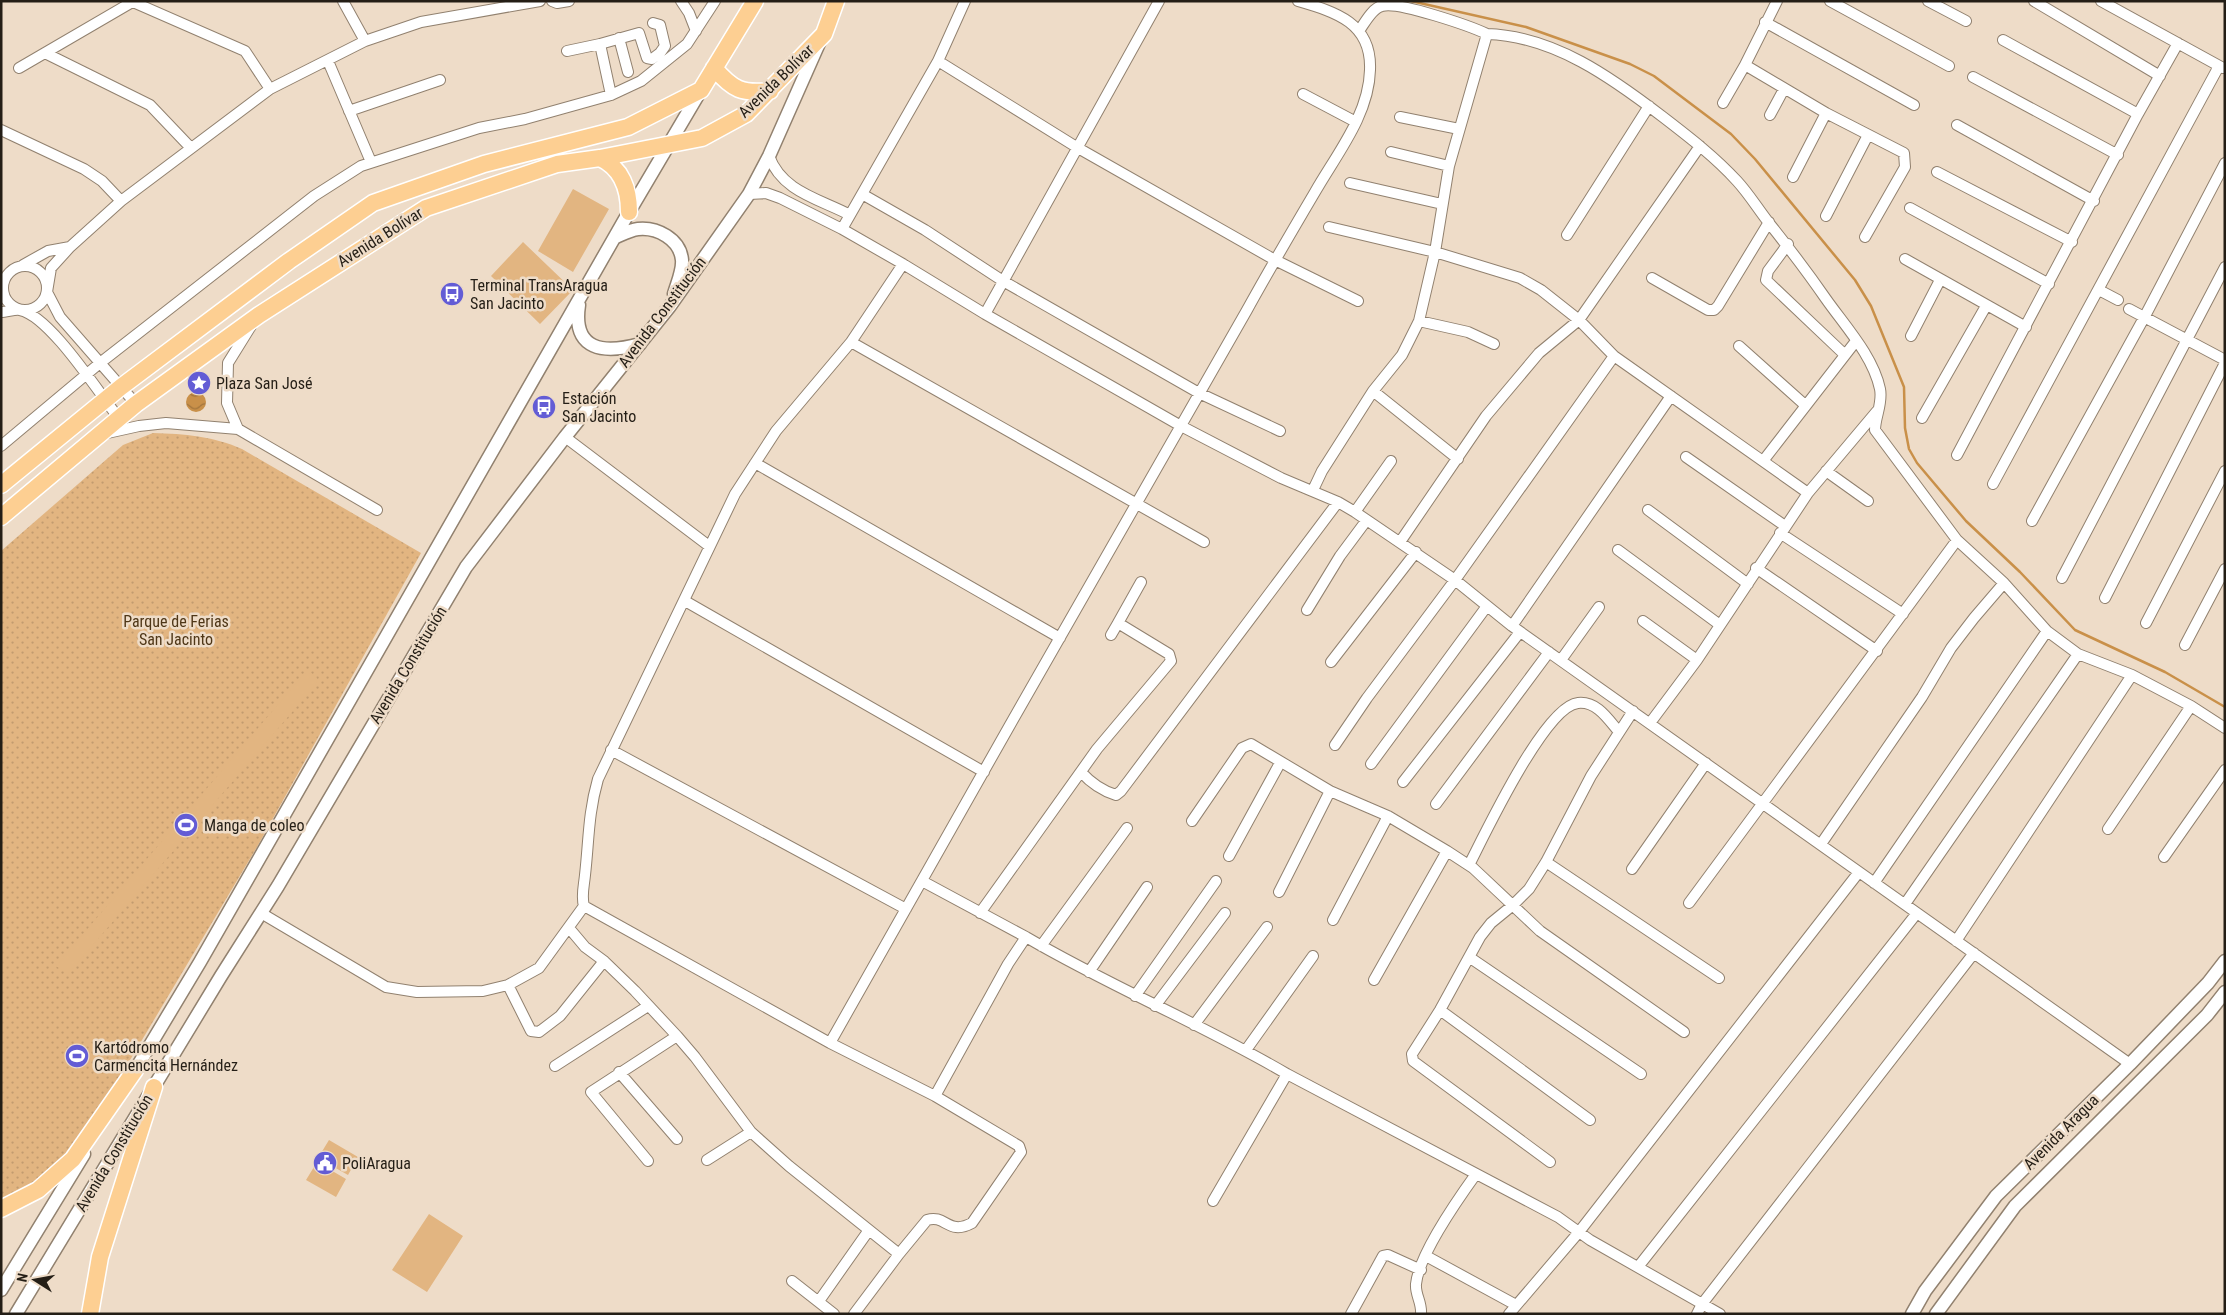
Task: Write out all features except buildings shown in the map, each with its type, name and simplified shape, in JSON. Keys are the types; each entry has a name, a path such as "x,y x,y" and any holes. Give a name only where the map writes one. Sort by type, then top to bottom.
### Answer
{"main road":[{"path":"701,90 754,1"},
{"path":"824,34 836,1"},
{"name":"Avenida Bolívar","path":"1,518 118,417 259,315 426,208 557,164 600,158 702,138 746,114 824,34"},
{"path":"714,68 733,88 754,92 770,91"},
{"name":"Avenida Bolívar","path":"1,485 121,386 289,261 373,202 484,164 628,127 701,90"},
{"path":"600,158 608,162 626,185 629,195 629,212"},
{"path":"1,1209 38,1190 73,1159 135,1070"},
{"path":"90,1314 100,1257 154,1087"}],"street":[{"path":"343,1 365,41"},
{"path":"1,312 34,308 40,304 47,292 51,268 70,247 121,201 190,147 270,89 365,41 422,22 540,1"},
{"path":"552,1 557,3 569,1"},
{"path":"681,1 689,13 696,30"},
{"path":"1,446 100,363 314,196 371,162 479,128 525,119 611,95 641,81 687,44 715,1"},
{"path":"842,229 938,61 964,1"},
{"path":"985,314 1159,1"},
{"path":"830,1043 1180,426 1356,122 1361,110 1370,72 1366,44 1348,21 1334,12 1298,1"},
{"path":"1723,103 1745,65 1777,1"},
{"path":"1830,1 1949,66"},
{"path":"1928,1 1966,21"},
{"path":"2034,1 2160,76"},
{"path":"1994,484 2222,67 2101,1"},
{"path":"19,68 133,2 245,51 270,89"},
{"path":"1358,32 1378,8 1384,5 1421,11 1487,34 1533,43 1568,56 1597,70 1649,106 1700,146 1738,182 1788,244 1856,341 1872,368 1880,390 1875,430 1957,540 2004,584 2047,631 2078,654 2132,675 2191,706 2225,728"},
{"path":"1765,22 1914,105"},
{"path":"567,51 639,33 646,58 652,59 665,46 660,25 653,24"},
{"name":"Avenida Constitución","path":"16,1314 261,913 466,566 565,437 670,306 748,194 769,156 824,34"},
{"path":"1313,490 1322,471 1373,391 1402,355 1419,321 1435,252 1449,166 1487,34"},
{"path":"619,38 628,72"},
{"path":"2003,40 2138,114"},
{"path":"1957,455 2094,201 2138,114 2178,43"},
{"path":"600,44 611,95"},
{"path":"45,53 150,105 190,147"},
{"path":"328,61 371,162"},
{"path":"938,61 1078,148 1275,260 1358,301"},
{"path":"1745,65 1826,113 1904,153 1905,167 1865,237"},
{"path":"1973,77 2118,155"},
{"path":"349,111 440,80"},
{"path":"1770,115 1784,89"},
{"name":"Avenida Constitución","path":"1,1290 204,954 629,212 671,144 701,90"},
{"path":"1303,94 1356,122"},
{"path":"1567,235 1649,106"},
{"path":"1793,177 1826,113"},
{"path":"1400,117 1459,129"},
{"path":"1957,125 2094,201"},
{"path":"1,130 84,169 102,181 121,201"},
{"path":"1826,216 1868,135"},
{"path":"1400,542 1486,416 1539,353 1578,320 1700,146"},
{"path":"1391,152 1449,166"},
{"path":"769,156 774,169 787,183 818,201 850,215"},
{"path":"2032,521 2145,316 2225,163"},
{"path":"1936,172 2072,242"},
{"path":"1350,183 1442,204"},
{"path":"748,194 766,194 780,198 842,229 1180,426 1281,478 1313,490 1356,512 1366,521 1416,552 1455,580 1516,629 2130,1064"},
{"path":"862,194 925,230 1003,281 1199,394 1280,431"},
{"path":"1910,208 2049,284"},
{"path":"832,225 838,209"},
{"path":"1652,278 1708,310 1714,310 1769,222"},
{"path":"1329,227 1435,252 1520,278 1541,290 1578,320 1614,356 1808,493"},
{"path":"616,237 635,229 645,229 656,231 671,239 677,246 682,259 681,272 670,306"},
{"path":"1788,244 1768,272 1766,280 1844,354"},
{"path":"70,247 48,251 19,267 7,275 2,288 8,302 45,324 118,417"},
{"path":"1905,259 2026,327"},
{"path":"261,913 386,987 417,992 483,991 508,985 539,968 584,906 582,895 590,806 598,779 735,494 776,431 852,342 904,264"},
{"path":"19,267 33,268 40,271 47,284 47,292 60,317 136,404"},
{"path":"2062,578 2225,267"},
{"path":"1911,336 1940,280"},
{"path":"2099,290 2118,300"},
{"path":"580,300 579,329 583,338 595,348 606,350 621,349 640,344"},
{"path":"1922,418 1986,306"},
{"path":"2105,598 2225,361 2129,309"},
{"path":"238,429 227,403 228,363 241,339 259,315"},
{"path":"1419,321 1468,332 1494,344"},
{"path":"1763,461 1844,354 1856,341"},
{"path":"852,342 1135,505 1204,542"},
{"path":"1739,346 1805,405"},
{"path":"1335,744 1455,580 1614,356"},
{"path":"1373,391 1458,459"},
{"path":"1403,782 1516,629 1671,396"},
{"path":"1650,724 1697,660 1748,584 1756,568 1808,493 1879,409"},
{"path":"97,435 139,426 166,423 238,429 377,510"},
{"path":"565,437 709,546"},
{"path":"1686,457 1783,529 1904,614"},
{"path":"1356,512 1391,461"},
{"path":"755,463 1060,638"},
{"path":"1826,471 1868,501"},
{"path":"2146,623 2225,471"},
{"path":"1081,772 1088,779 1110,793 1116,795 1121,791 1338,502"},
{"path":"1648,510 1748,584"},
{"path":"1307,610 1340,556 1366,521"},
{"path":"1689,904 1957,540"},
{"path":"1618,550 1720,625"},
{"path":"1331,662 1416,552"},
{"path":"1756,568 1877,651"},
{"path":"2185,645 2225,569"},
{"path":"1111,635 1142,582"},
{"path":"1821,844 1922,697 1951,648 2004,584"},
{"path":"685,601 984,772"},
{"path":"1371,764 1487,606"},
{"path":"1561,660 1600,607"},
{"path":"1642,621 1697,660"},
{"path":"980,913 1097,749 1171,661 1168,654 1118,623"},
{"path":"1874,883 2047,631"},
{"path":"1436,804 1549,652"},
{"path":"1904,904 2078,654"},
{"path":"1956,941 2132,675"},
{"path":"1469,866 1527,756 1568,705 1579,702 1594,705 1619,732"},
{"path":"2108,829 2191,706"},
{"path":"1550,1162 1413,1061 1412,1054 1491,923 1513,905 1528,889 1546,862 1591,776 1633,711"},
{"path":"1192,821 1242,748 1251,744 1259,747 1280,763 1330,791 1388,816 1447,850 1469,866 1540,931 1684,1032"},
{"path":"611,750 906,909"},
{"path":"1229,856 1280,763"},
{"path":"1632,869 1706,763"},
{"path":"2164,857 2225,770"},
{"path":"1279,892 1330,791"},
{"path":"1333,920 1388,816"},
{"path":"1041,946 1127,828"},
{"path":"1374,980 1447,850"},
{"path":"1546,862 1719,978"},
{"path":"1509,1314 1578,1232 1859,872"},
{"path":"922,881 1135,996 1246,1050 1287,1074 1558,1218 1578,1232 1720,1314"},
{"path":"1135,996 1216,882"},
{"path":"1089,972 1147,887"},
{"path":"584,906 830,1043 935,1096 1014,1142 1021,1152 972,1223 962,1229 937,1220 927,1220 854,1314"},
{"path":"1155,1006 1225,913"},
{"path":"1638,1267 1917,913"},
{"path":"1194,1025 1267,927"},
{"path":"569,928 585,947 604,962 648,1006 695,1057 751,1132 788,1166 899,1254"},
{"path":"935,1096 1008,964 1026,937"},
{"path":"1697,1314 1702,1304 1974,953"},
{"path":"1246,1050 1313,956"},
{"path":"1469,958 1640,1074"},
{"name":"Avenida Aragua","path":"1912,1314 1925,1291 1996,1196 2130,1064 2208,983 2225,961"},
{"path":"508,985 531,1030 539,1032 560,1016 604,962"},
{"name":"Avenida Aragua","path":"1936,1314 2015,1206 2200,1022 2225,992"},
{"path":"555,1066 648,1006"},
{"path":"1440,1010 1590,1120"},
{"path":"648,1161 590,1092 676,1036"},
{"path":"619,1072 677,1139"},
{"path":"1213,1201 1287,1074"},
{"path":"707,1160 751,1132"},
{"path":"1421,1314 1421,1304 1416,1291 1416,1280 1426,1256 1451,1209 1476,1174"},
{"path":"819,1301 869,1230"},
{"path":"1351,1314 1383,1256 1388,1255 1421,1270"},
{"path":"1426,1256 1516,1305"},
{"path":"792,1281 834,1314"}],"green space":[{"path":"573,189 609,209 573,272 538,251"},
{"path":"523,242 573,290 540,324 491,276"},
{"name":"Parque de Ferias San Jacinto","path":"153,433 198,436 242,449 421,553 257,847 83,1139 61,1167 1,1205 1,551 123,445"},
{"name":"Manga de coleo","path":"311,673 317,678 316,684 68,974 56,966 304,674"},
{"path":"329,1140 358,1157 348,1175 318,1158"},
{"path":"317,1162 346,1179 336,1197 306,1180"},
{"path":"429,1214 463,1236 427,1292 392,1270"}],"water":[{"path":"192,392 200,392 206,398 206,406 200,412 192,412 186,406 186,398"}],"waterway":[{"path":"1411,1 1526,27 1630,64 1654,76 1731,134 1755,159 1855,280 1871,306 1904,387 1905,428 1909,449 1917,463 1966,521 2020,572 2075,630 2165,672 2225,707"}],"place":[{"name":"Terminal TransAragua San Jacinto","path":"452,294"},
{"name":"Plaza San José","path":"199,383"},
{"name":"Estación San Jacinto","path":"544,407"},
{"name":"Manga de coleo","path":"186,825"},
{"name":"Kartódromo Carmencita Hernández","path":"77,1056"},
{"name":"PoliAragua","path":"325,1163"}]}
